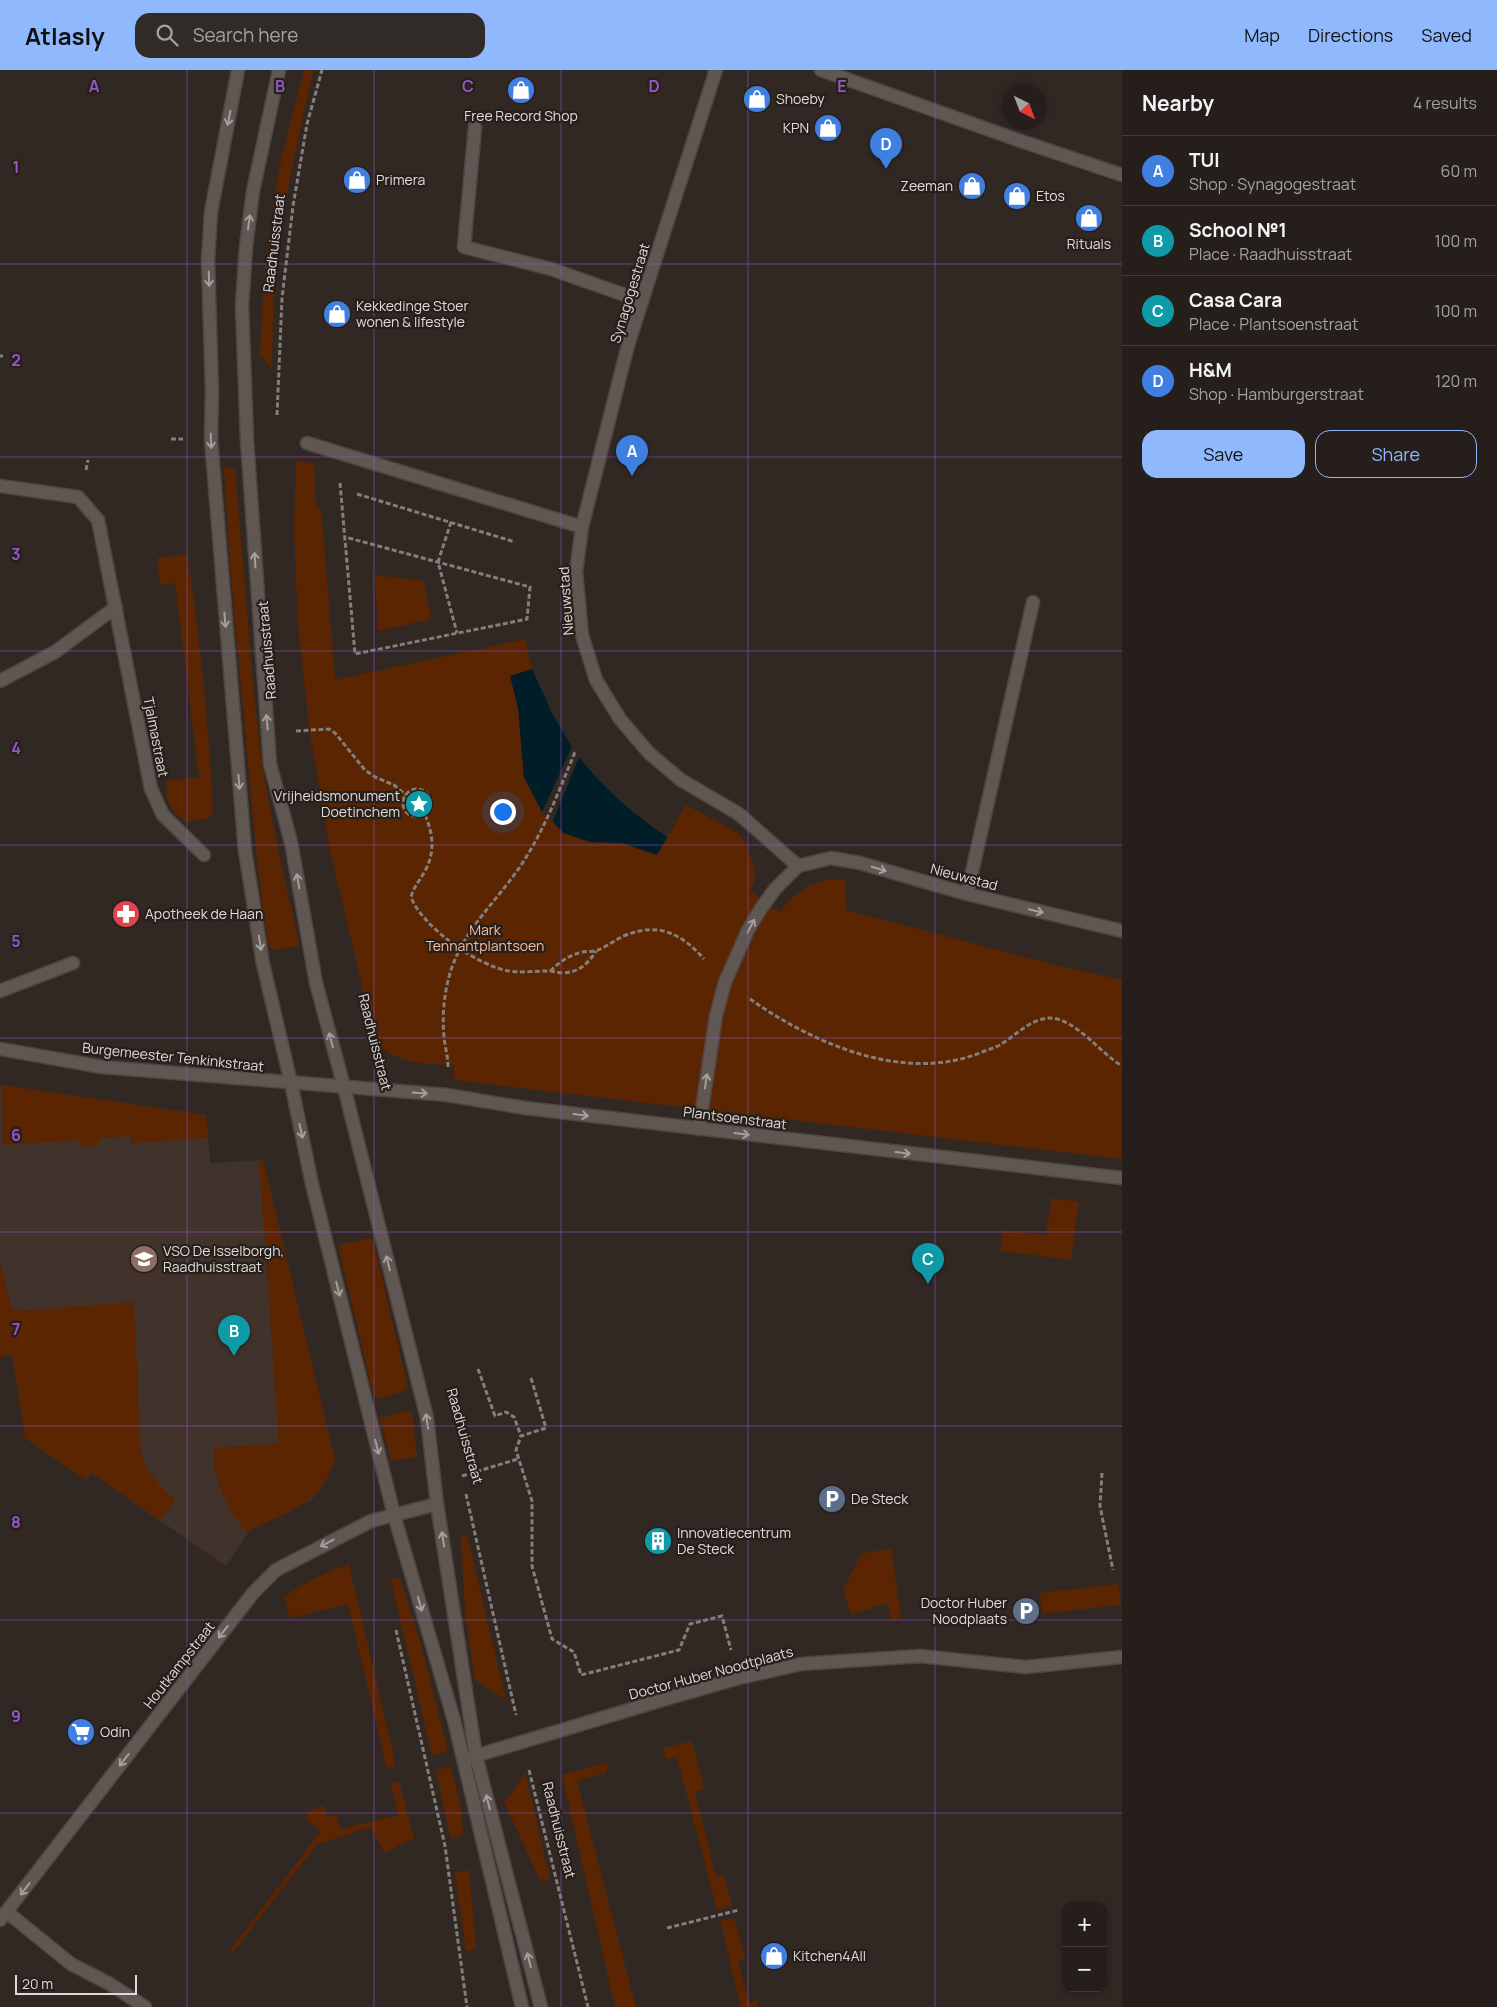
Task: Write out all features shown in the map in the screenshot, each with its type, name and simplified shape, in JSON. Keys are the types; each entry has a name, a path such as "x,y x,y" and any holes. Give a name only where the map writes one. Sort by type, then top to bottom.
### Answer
{"street":[{"path":"238,70 211,212 208,260 212,376 211,439 245,851 263,964 312,1184 394,1515 454,1720 522,2007"},
{"name":"Raadhuisstraat","path":"280,70 254,191 246,247 242,306 247,440 270,764 291,842 316,984 344,1087 427,1418 437,1504 476,1756 541,2007"},
{"name":"Synagogestraat","path":"582,527 628,346 716,70"},
{"path":"821,70 1122,175"},
{"path":"475,127 464,247 551,269 642,301"},
{"path":"307,443 582,527"},
{"name":"Tjalmastraat","path":"0,486 78,497 98,520 151,789 163,815 204,855"},
{"name":"Nieuwstad","path":"582,527 576,572 582,635 596,680 620,719 649,753 682,780 739,814 798,866 831,858 860,863 967,894 1122,931"},
{"path":"967,894 1032,602"},
{"path":"0,681 55,652 116,607"},
{"path":"699,1129 716,1016 725,982 748,930 760,910 775,889 798,866"},
{"path":"0,991 73,963"},
{"name":"Burgemeester Tenkinkstraat","path":"0,1049 102,1067 344,1087"},
{"name":"Plantsoenstraat","path":"344,1087 447,1095 524,1108 1122,1178"},
{"name":"Houtkampstraat","path":"4,1916 253,1593 276,1570 371,1520 437,1504"},
{"name":"Doctor Huber Noodtplaats","path":"463,1760 739,1678 801,1664 920,1656 1026,1667 1122,1657"},
{"path":"4,1916 71,1964 110,1984 145,2007"}],"path":[{"name":"Raadhuisstraat","path":"276,423 282,298 293,206 308,124 322,70"},
{"path":"171,438 182,439"},
{"path":"340,481 355,654 528,619 530,587 345,537"},
{"path":"357,494 515,542"},
{"path":"451,522 438,562 457,633"},
{"path":"289,732 329,729 335,733 365,770 394,785 406,795"},
{"path":"447,1095 448,1060 443,1024 444,1002 450,973 460,947 476,922 510,883 540,834 575,752"},
{"path":"419,789 427,794 431,802 429,812 417,817 409,814 404,807 406,795 419,789"},
{"path":"425,815 432,841 430,858 414,887 411,897 421,916 476,959 510,971 550,971 563,973 581,969 589,963 596,951"},
{"path":"550,971 566,957 596,951 626,935 661,930 677,935 692,944 725,982 761,1007 819,1039 852,1052 879,1059 909,1062 942,1062 971,1057 999,1045 1038,1021 1049,1018 1072,1026 1122,1066"},
{"path":"478,1369 495,1416 506,1412 514,1417 521,1436 516,1450 532,1501 532,1566 552,1639 574,1652 581,1675 678,1650 690,1624 722,1616 725,1629"},
{"path":"521,1436 546,1428 531,1378"},
{"path":"459,1477 518,1459"},
{"name":"Raadhuisstraat","path":"456,1470 462,1484"},
{"path":"1102,1473 1100,1506 1113,1570"},
{"name":"Raadhuisstraat","path":"464,1490 522,1742 588,2007"},
{"path":"667,1928 739,1910"}],"shaded area":[{"name":"VSO De Isselborgh, Raadhuisstraat","path":"0,1085 206,1115 210,1163 263,1160 335,1461 320,1490 311,1500 252,1529 226,1566 91,1473 86,1480 25,1438 12,1355 0,1357"}],"green space":[{"path":"304,70 314,70 284,213 274,300 272,369 260,354 265,268 282,156"},
{"name":"Mark Tennantplantsoen","path":"296,461 314,463 316,508 321,508 335,680 525,639 532,669 510,676 518,708 524,777 542,812 563,833 590,842 622,843 657,855 686,805 738,833 745,842 755,869 754,882 750,891 780,912 808,886 834,879 845,879 846,910 1047,963 1122,980 1122,1159 454,1080 454,1064 428,1064 408,1060 392,1055 384,1049 373,1032 330,850 310,733 298,625 294,527"},
{"path":"224,467 235,469 254,695 262,765 280,859 299,941 298,946 272,950 269,946 265,923 257,860 230,568"},
{"path":"187,554 203,682 213,811 209,818 186,822 172,809 168,801 166,781 199,777 175,583 160,585 157,558"},
{"path":"375,575 424,581 431,619 378,631"},
{"path":"2,1085 206,1115 208,1138 131,1143 130,1136 99,1138 99,1146 81,1147 80,1140 3,1145"},
{"path":"259,1159 263,1160 335,1461 328,1476 312,1497 302,1505 247,1533 233,1514 222,1494 216,1472 213,1448 279,1443"},
{"path":"1052,1198 1079,1202 1071,1260 1000,1252 1003,1230 1046,1235"},
{"path":"369,1238 373,1240 408,1387 405,1391 377,1399 373,1394 338,1245"},
{"path":"0,1264 11,1306 17,1311 134,1302 141,1455 155,1479 175,1499 160,1520 91,1473 86,1480 25,1438 12,1355 0,1357"},
{"path":"409,1410 412,1413 417,1457 391,1461 380,1418"},
{"path":"467,1535 506,1700 475,1680 465,1612 461,1537"},
{"path":"891,1548 901,1617 891,1620 887,1604 851,1614 843,1590 861,1554"},
{"path":"349,1564 396,1766 387,1768 348,1604 290,1618 284,1597 315,1578"},
{"path":"400,1577 423,1651 448,1751 432,1756 391,1580"},
{"path":"1118,1584 1121,1605 1042,1614 1040,1593"},
{"path":"692,1741 704,1789 695,1792 716,1877 724,1875 732,1905 717,1910 677,1757 666,1759 663,1748"},
{"path":"608,1762 606,1773 577,1781 636,2007 615,2007 562,1775"},
{"path":"451,1767 461,1809 463,1836 450,1837 436,1770"},
{"path":"525,1772 550,1879 541,1882 503,1800 508,1799"},
{"path":"399,1781 414,1838 385,1853 370,1827 316,1845 233,1953 230,1950 321,1831 304,1818 310,1811 324,1805 327,1817 336,1814 340,1829 398,1815 391,1784"},
{"path":"469,1870 476,1949 466,1951 455,1872"},
{"path":"734,1918 745,1959 738,1961 749,2003 757,2001 758,2007 741,2007 720,1920"}],"water":[{"path":"532,669 552,713 572,747 542,812 524,777 518,708 510,676"},
{"path":"579,757 620,801 667,837 657,855 622,843 590,842 563,833 553,821"}],"place":[{"name":"Free Record Shop","path":"521,90"},
{"name":"Shoeby","path":"757,99"},
{"name":"KPN","path":"828,128"},
{"name":"H&M","path":"886,169"},
{"name":"Primera","path":"357,180"},
{"name":"Zeeman","path":"972,186"},
{"name":"Etos","path":"1017,196"},
{"name":"Rituals","path":"1089,218"},
{"name":"Kekkedinge Stoer wonen & lifestyle","path":"337,314"},
{"name":"TUI","path":"632,476"},
{"name":"Vrijheidsmonument Doetinchem","path":"419,804"},
{"name":"Apotheek de Haan","path":"126,914"},
{"name":"VSO De Isselborgh, Raadhuisstraat","path":"144,1259"},
{"name":"Casa Cara","path":"928,1284"},
{"name":"School №1","path":"234,1356"},
{"name":"De Steck","path":"832,1499"},
{"name":"Innovatiecentrum De Steck","path":"658,1541"},
{"name":"Doctor Huber Noodplaats","path":"1026,1611"},
{"name":"Odin","path":"81,1732"},
{"name":"Kitchen4All","path":"774,1956"}]}
